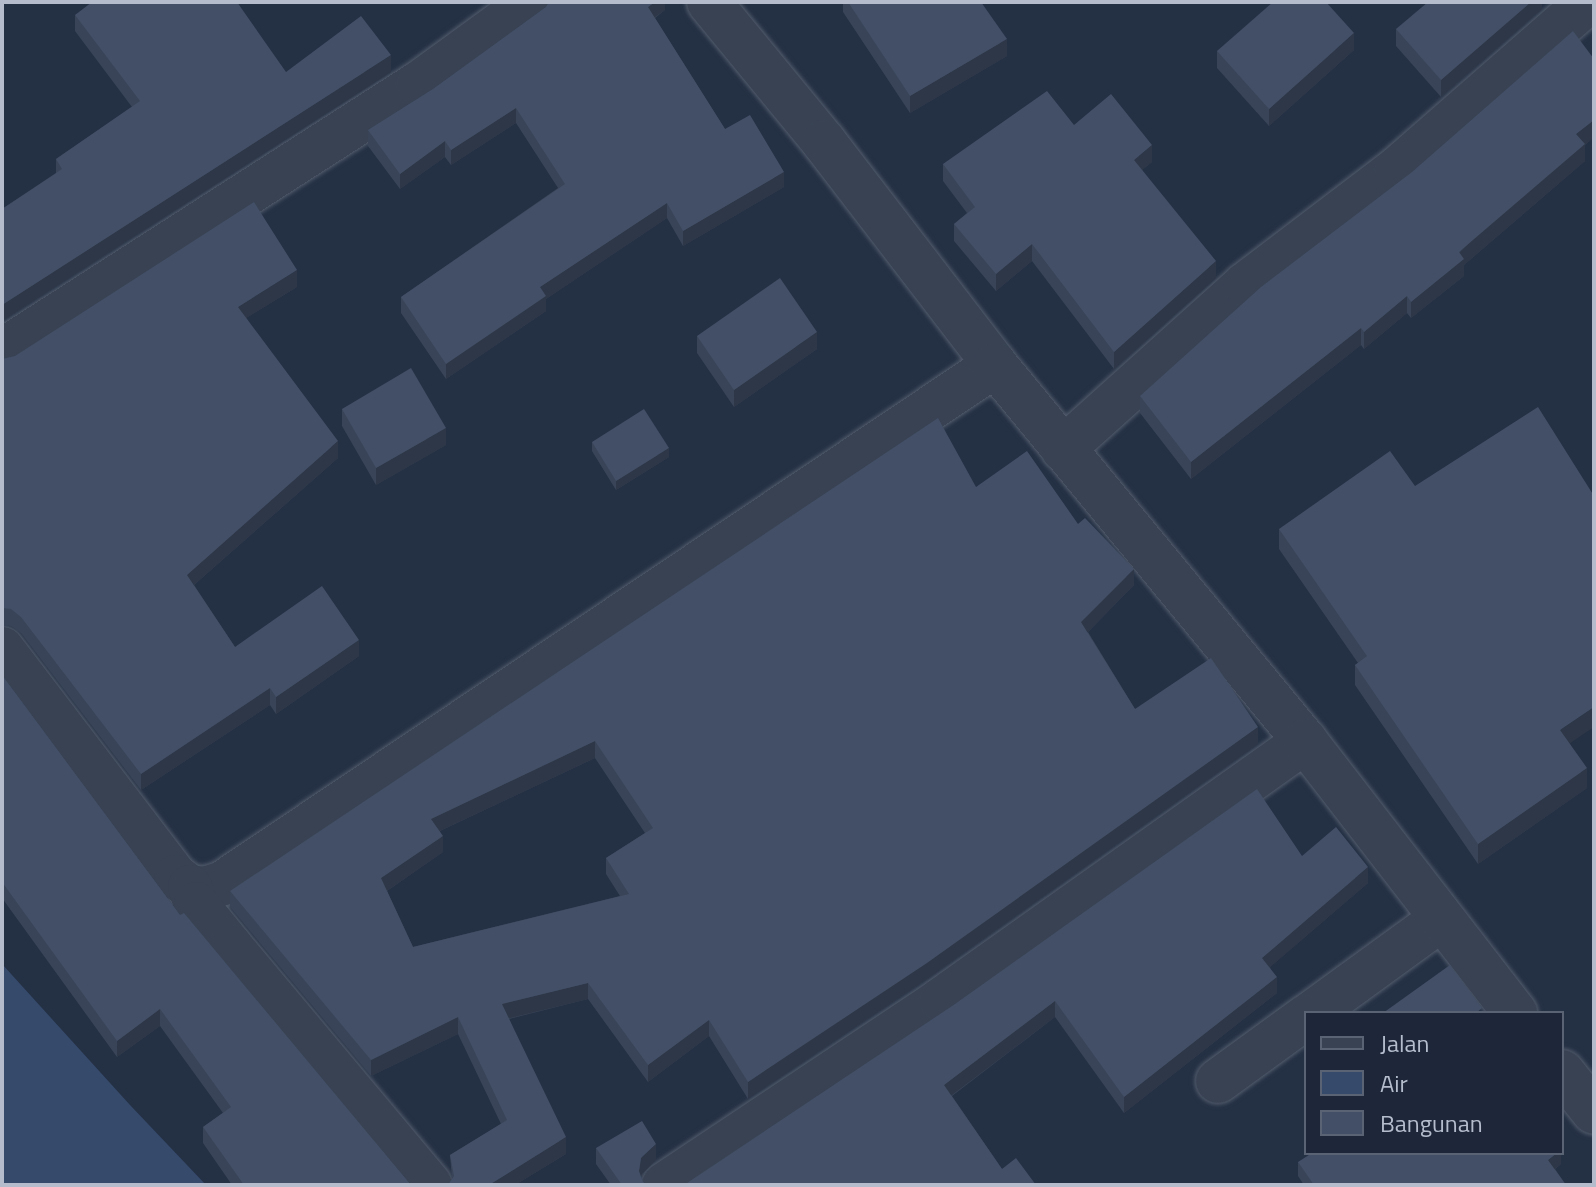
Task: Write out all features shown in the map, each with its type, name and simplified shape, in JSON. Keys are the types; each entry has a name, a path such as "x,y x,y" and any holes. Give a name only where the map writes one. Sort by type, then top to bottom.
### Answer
{"street":[{"path":"2,351 418,84 531,2"},
{"path":"709,2 824,142 995,365 1305,741 1440,920 1513,1011"},
{"path":"1063,449 1245,285 1396,170 1588,2"},
{"path":"2,649 176,877 190,887 205,889 223,883 995,365"},
{"path":"664,1185 941,1000 1305,741"},
{"path":"190,887 196,904 221,936 430,1185"},
{"path":"1315,1011 1440,920"},
{"path":"1218,1081 1304,1018"},
{"path":"1564,1074 1594,1112"}],"water":[{"path":"2,964 130,1105 206,1185 2,1185"}],"building":[{"path":"92,2 237,2 286,72 361,16 391,55 2,305 2,209 62,169 56,159 140,101 75,15"},
{"path":"549,2 655,2 648,7 725,129 750,115 784,172 683,231 667,203 540,287 546,296 446,364 401,297 565,184 516,108 451,150 445,141 400,174 368,130 433,89"},
{"path":"848,2 981,2 1007,39 910,96"},
{"path":"1273,2 1326,2 1354,33 1269,109 1217,51"},
{"path":"1428,2 1531,2 1441,80 1396,29"},
{"path":"1573,31 1594,59 1594,120 1576,134 1585,144 1459,252 1464,259 1411,302 1407,296 1364,332 1361,328 1191,462 1140,396 1261,287 1412,172"},
{"path":"1047,91 1074,125 1111,94 1152,145 1134,160 1216,261 1114,352 1032,244 996,274 954,224 975,207 943,164"},
{"path":"254,202 297,270 238,307 338,441 187,575 235,647 322,586 359,640 276,697 270,688 141,774 21,617 11,609 2,608 2,359 15,356"},
{"path":"780,278 817,332 734,390 697,336"},
{"path":"411,368 446,428 376,468 342,409"},
{"path":"1538,407 1594,496 1594,707 1560,730 1587,768 1478,844 1355,665 1367,656 1279,529 1390,451 1415,486"},
{"path":"644,409 669,448 616,481 592,442"},
{"path":"938,418 976,487 1027,451 1078,524 1085,518 1134,569 1081,622 1135,709 1211,658 1258,727 927,963 748,1082 709,1020 648,1065 588,983 502,1004 566,1137 489,1185 448,1185 454,1176 450,1155 507,1120 458,1017 371,1060 230,891","holes":["595,741 653,828 606,858 629,894 413,947 381,878 443,836 431,819"]},
{"path":"2,675 180,915 184,913 411,1185 244,1185 203,1127 231,1107 160,1009 117,1041 2,882"},
{"path":"1257,789 1302,856 1336,827 1368,867 1262,958 1277,977 1124,1097 1055,1001 944,1085 1002,1169 1016,1158 1036,1185 684,1185 955,1004"},
{"path":"1450,965 1482,1008 1478,1011 1386,1011"},
{"path":"642,1121 656,1144 641,1158 639,1171 647,1185 622,1185 596,1148"},
{"path":"1309,1155 1554,1155 1548,1160 1566,1185 1314,1185 1298,1162"}]}
